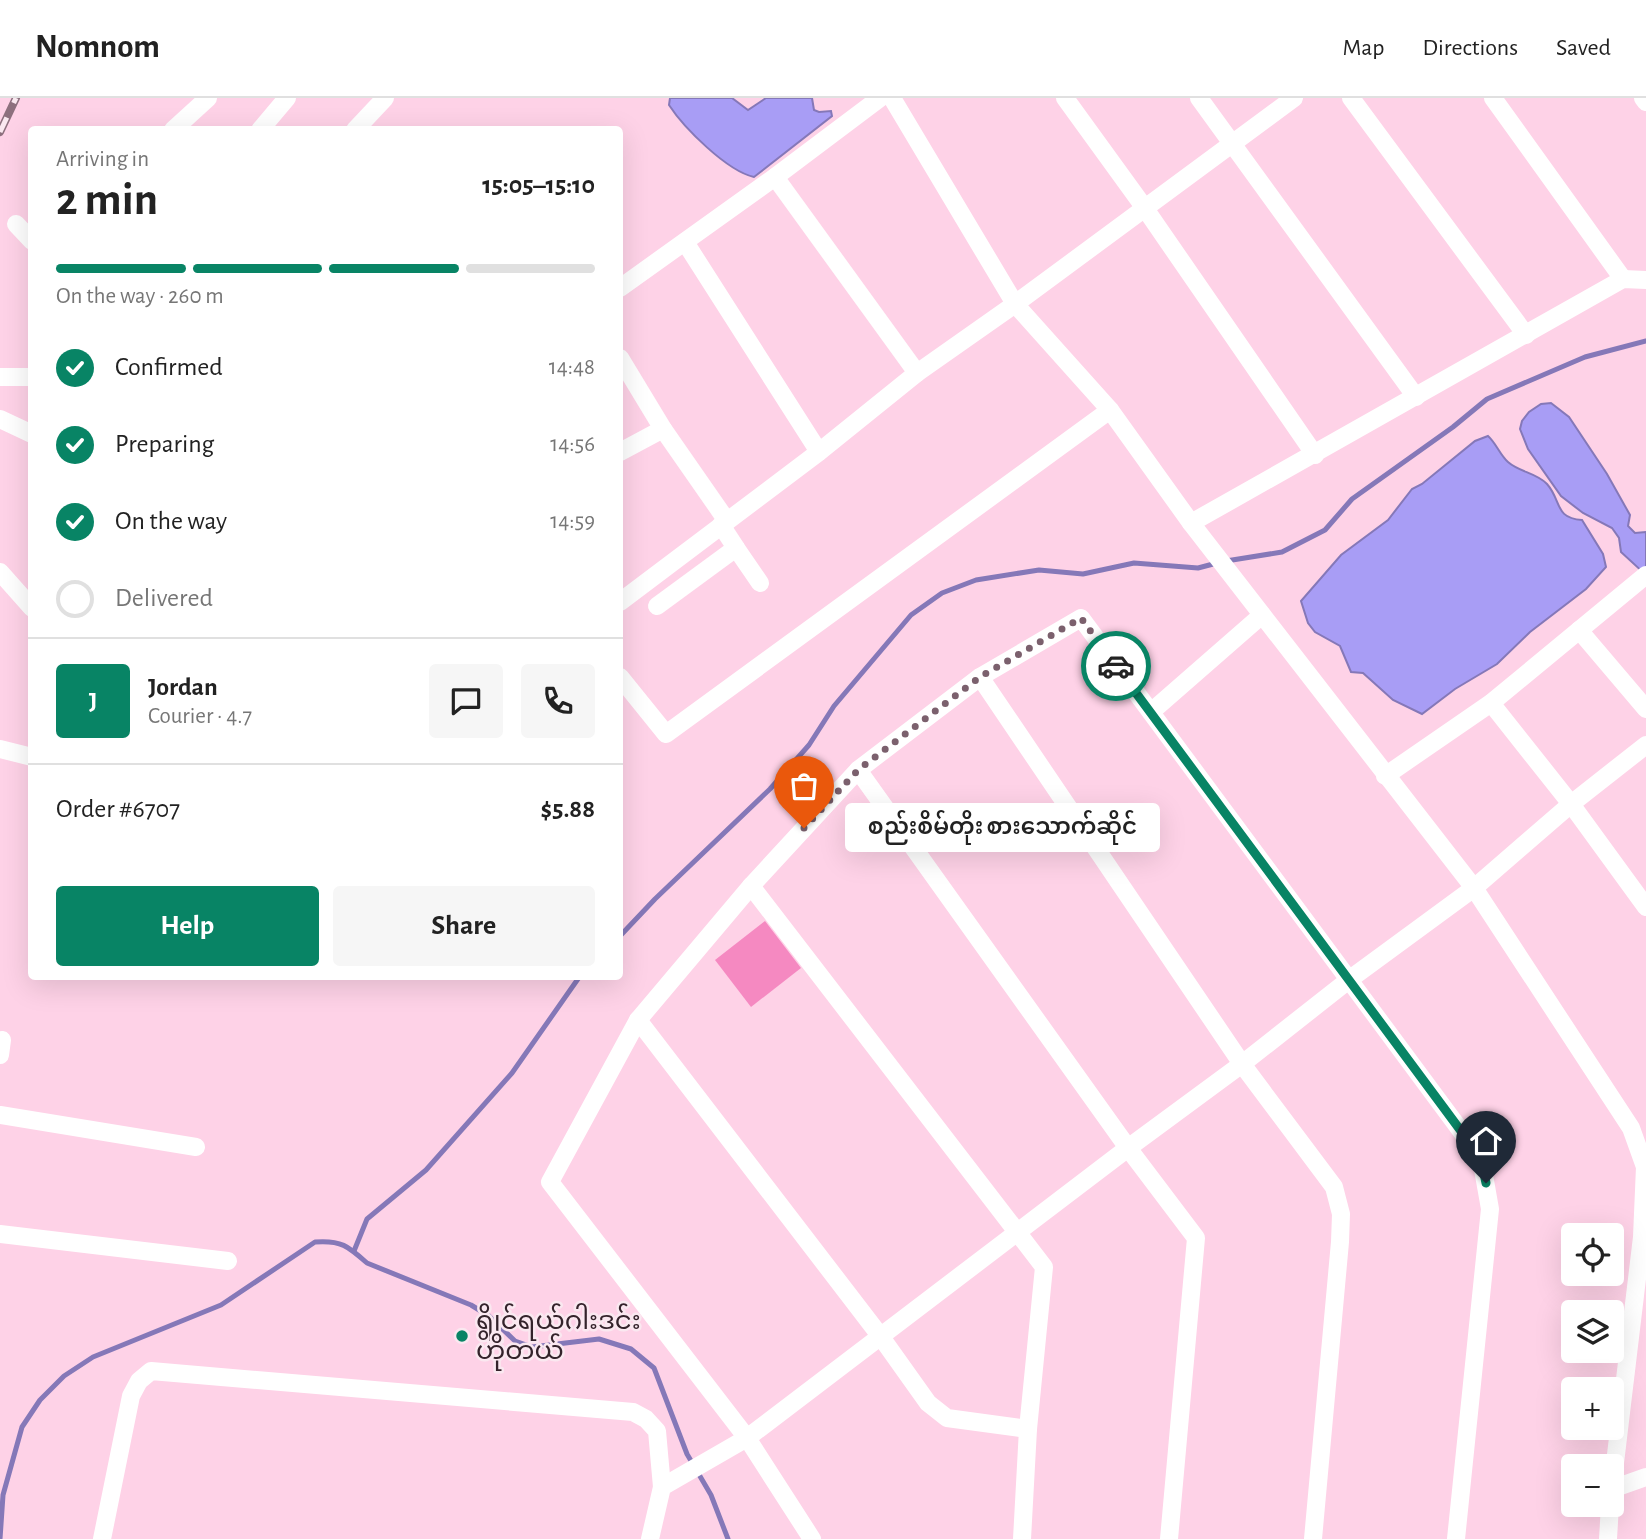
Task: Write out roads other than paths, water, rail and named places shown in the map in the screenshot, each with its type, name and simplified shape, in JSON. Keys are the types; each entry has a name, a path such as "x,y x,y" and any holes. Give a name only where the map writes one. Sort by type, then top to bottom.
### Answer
{"street":[{"path":"177,126 208,98"},
{"path":"263,126 287,98"},
{"path":"359,126 385,98"},
{"path":"623,286 880,98"},
{"path":"891,98 1015,304 1110,410 1191,523 1385,776 1475,888 1631,1129 1645,1167 1644,1236 1616,1454"},
{"path":"1065,98 1144,207 1315,455"},
{"path":"1199,98 1416,397"},
{"path":"623,599 819,452 916,373 1015,304 1294,98"},
{"path":"1350,98 1526,335"},
{"path":"1493,98 1623,279"},
{"path":"775,177 916,373"},
{"path":"16,224 28,237"},
{"path":"685,242 819,452"},
{"path":"1191,523 1623,279 1646,280"},
{"path":"623,363 760,583"},
{"path":"0,377 28,377"},
{"path":"623,681 666,734 1110,410"},
{"path":"0,419 28,432"},
{"path":"623,450 663,429"},
{"path":"657,606 736,548"},
{"path":"0,572 28,604"},
{"path":"1385,776 1491,703 1646,575"},
{"path":"1151,712 1262,615"},
{"path":"812,1539 747,1438 550,1182 638,1020 751,887 858,770 980,677 1081,618 1481,1158 1490,1209 1456,1539"},
{"path":"1579,630 1646,709"},
{"path":"980,677 1241,1065 1334,1187 1341,1214 1312,1539"},
{"path":"1491,703 1571,804 1646,907"},
{"path":"662,1487 747,1438 1019,1233 1350,979 1475,888 1571,804 1646,745"},
{"path":"0,749 28,756"},
{"path":"858,770 1128,1148 1196,1238 1169,1539"},
{"path":"751,887 1044,1267 1028,1429 1023,1539"},
{"path":"638,1020 881,1337 928,1403 947,1418 1028,1429"},
{"path":"0,1115 196,1147"},
{"path":"0,1234 228,1261"},
{"path":"102,1539 131,1396 139,1381 151,1371 633,1412 646,1419 657,1431 662,1487 650,1539"},
{"path":"1624,1485 1646,1477"},
{"path":"1608,1539 1609,1517"}],"waterway":[{"path":"1226,561 1282,552 1325,530 1352,499 1453,427 1487,399 1585,357 1646,341"},
{"path":"623,933 770,789 809,745 834,706 911,615 942,593 976,580 1039,570 1083,574 1134,563 1198,568 1217,563"},
{"path":"354,1251 367,1219 426,1170 512,1073 577,980"},
{"path":"0,1539 3,1495 22,1427 40,1400 64,1376 93,1357 221,1305 315,1242 344,1245 367,1263 471,1305 489,1316 515,1341 532,1347 599,1339 631,1349 654,1368 687,1454 711,1495 728,1539"}],"railway":[{"path":"0,132 16,98"}],"place":[{"name":"စည်းစိမ်တိုး စားသောက်ဆိုင်","path":"804,828"},
{"name":"ရွိုင်ရယ်ဂါးဒင်း ဟိုတယ်","path":"462,1336"}]}
